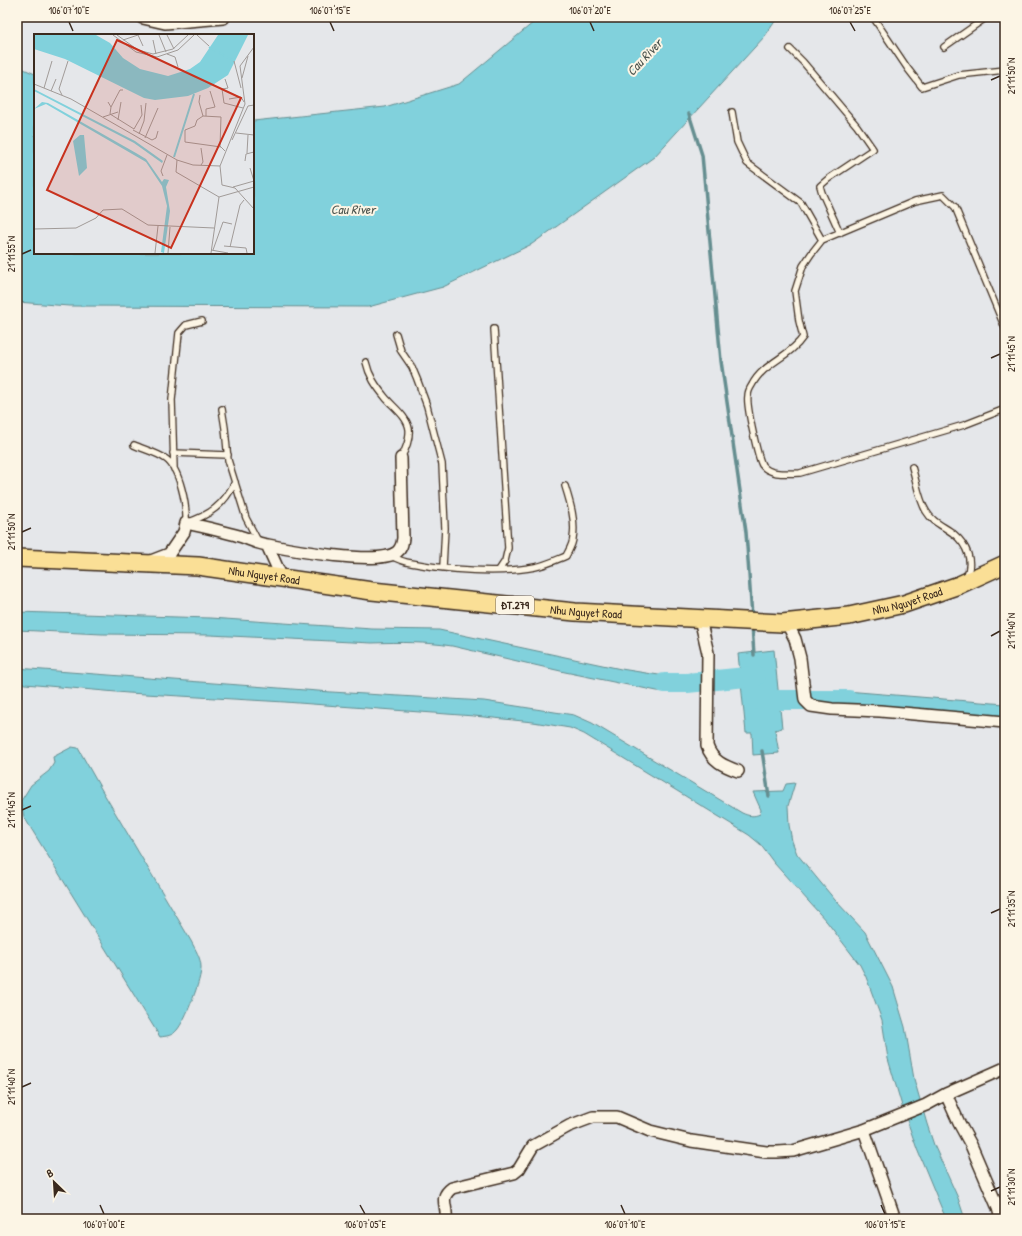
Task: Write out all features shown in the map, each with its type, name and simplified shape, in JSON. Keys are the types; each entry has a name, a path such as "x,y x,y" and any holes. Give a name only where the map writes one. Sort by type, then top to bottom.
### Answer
{"main road":[{"name":"Nhu Nguyet Road","path":"17,558 147,563 205,567 372,591 575,612 788,623 849,616 904,604 963,583 1005,564"}],"street":[{"path":"143,17 165,22 223,17"},
{"path":"147,563 169,554 184,532 186,523 240,536 263,544 324,555 367,557 388,555 396,552 402,546 401,458"},
{"path":"263,544 282,578"},
{"path":"700,619 708,653 707,746 709,754 714,759 722,765 738,772"},
{"path":"788,623 795,638 800,658 806,700 811,706 832,709 880,711 1005,722"},
{"path":"446,1219 447,1215 444,1198 446,1192 452,1188 514,1173 524,1162 533,1146 569,1126 594,1117 617,1118 650,1131 690,1141 766,1152 778,1152 793,1150 864,1130 926,1105 946,1094 1005,1068"},
{"path":"946,1094 971,1145 998,1208 1001,1219"},
{"path":"864,1130 896,1219"}],"lane":[{"path":"873,17 922,87 959,75 1005,70"},
{"path":"944,46 987,17"},
{"path":"790,49 858,126 873,149 820,186 840,233"},
{"path":"732,112 737,142 747,163 801,203 822,240"},
{"path":"1005,328 955,207 943,195 915,201 822,240 804,266 795,291 803,337 798,345 763,369 752,384 748,397 750,421 762,465 769,470 779,473 800,473 964,425 1005,409"},
{"path":"202,321 186,325 179,332 172,400 174,469 183,498 186,523 210,512 222,502 230,493 235,482"},
{"path":"494,329 508,548 505,561 499,570"},
{"path":"396,334 402,351 414,373 427,406 442,464 445,528 443,567"},
{"path":"366,362 374,383 403,416 409,427 409,440 401,458"},
{"path":"222,409 228,460 246,518 263,544"},
{"path":"134,445 166,459 174,469"},
{"path":"173,453 228,455"},
{"path":"912,467 925,510 931,518 954,534 968,552 970,564 963,583"},
{"path":"388,555 410,563 443,567 499,570 536,567 553,562 566,556 574,539 574,524 565,486"}],"water":[{"name":"Cau River","path":"540,17 778,17 765,36 654,157 532,244 443,287 368,307 69,306 17,302 17,66 34,74 34,254 254,254 254,121 385,107 459,84"},
{"path":"17,612 210,618 372,629 439,630 621,669 665,676 691,673 692,691 657,691 452,646 432,644 402,642 372,643 210,635 102,634 17,630"},
{"path":"774,650 782,728 775,730 779,753 753,755 752,733 746,733 738,654"},
{"path":"17,668 331,692 484,701 574,715 592,723 742,813 751,816 760,814 761,810 753,792 783,791 786,784 795,783 788,806 792,841 797,854 835,900 865,932 893,987 905,1027 914,1079 927,1124 934,1145 958,1198 965,1219 946,1219 917,1149 902,1106 888,1059 882,1020 866,977 860,965 827,922 774,863 760,844 749,835 584,734 570,728 533,722 474,716 285,702 128,693 25,684 17,683"},
{"path":"846,691 1005,704 1005,718 824,705 821,697 823,693"},
{"path":"72,747 78,748 199,957 201,973 192,1000 180,1025 175,1032 169,1035 160,1037 24,817 21,801 31,785 49,771 54,763 53,757"}],"waterway":[{"path":"689,114 702,155 721,361 746,532 752,617"},
{"path":"752,625 754,655"},
{"path":"664,683 687,683 756,676"},
{"path":"757,700 849,700"},
{"path":"762,751 769,796"}]}
